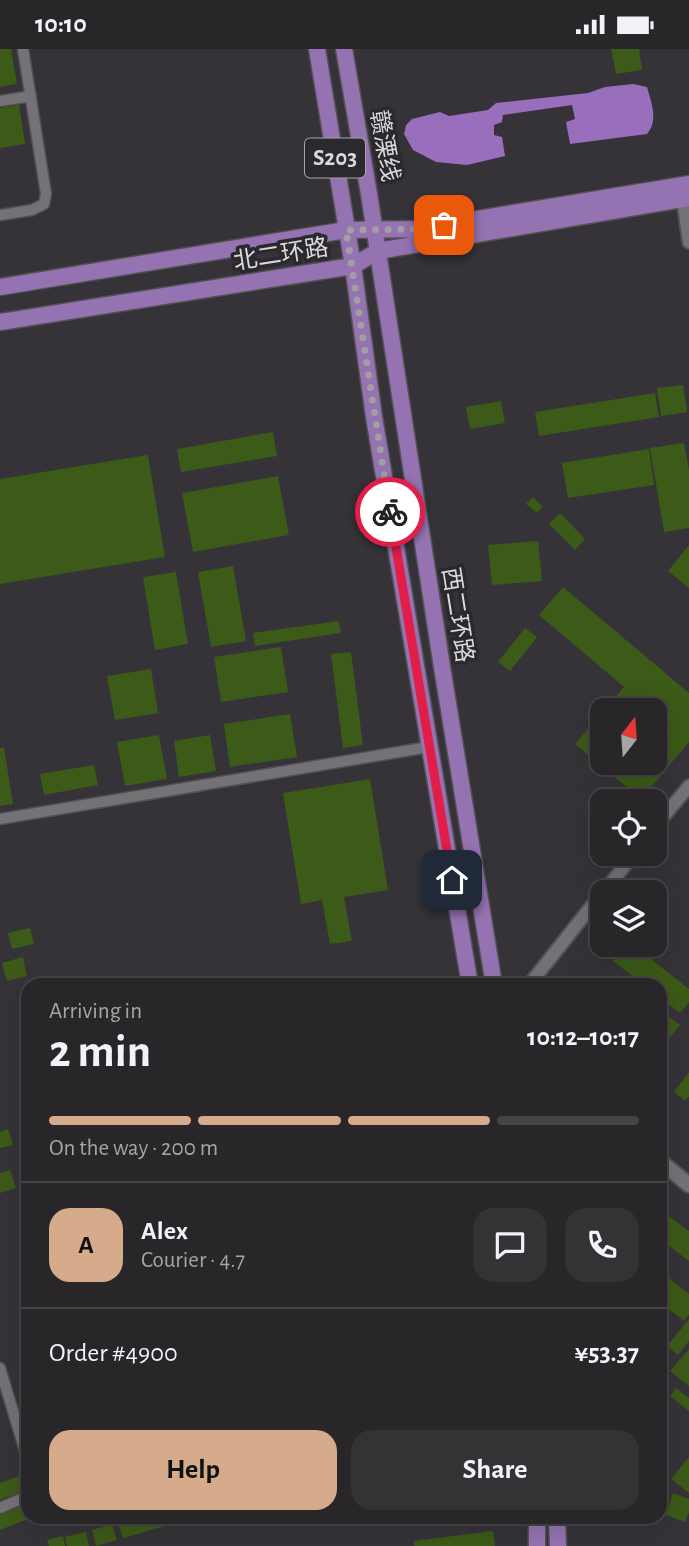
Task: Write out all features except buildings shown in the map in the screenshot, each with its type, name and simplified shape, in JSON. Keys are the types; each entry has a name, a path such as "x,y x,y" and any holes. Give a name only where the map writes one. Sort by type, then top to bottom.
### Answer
{"main road":[{"name":"赣溧线","path":"317,49 353,266"},
{"name":"赣溧线","path":"344,49 378,251"},
{"name":"北二环路","path":"0,288 346,230 417,229 687,194"},
{"name":"北二环路","path":"0,323 353,266 378,251 687,194"},
{"name":"西二环路","path":"378,251 493,978"},
{"name":"西二环路","path":"353,266 374,417 469,978"},
{"path":"429,747 455,741"},
{"path":"667,1167 689,1185"},
{"path":"537,1524 537,1546"},
{"path":"558,1524 558,1546"}],"street":[{"path":"0,215 32,210 44,204 45,182 23,49"},
{"path":"0,101 30,96"},
{"path":"687,194 689,242"},
{"path":"0,819 429,747"},
{"path":"667,812 689,786"},
{"path":"613,880 624,866"},
{"path":"535,978 590,908"},
{"path":"0,1368 21,1438"},
{"path":"0,1508 21,1499"},
{"path":"559,1524 566,1546"}],"shaded area":[{"path":"633,84 647,87 653,123 647,134 570,144 566,122 575,119 572,105 503,115 502,122 494,125 494,135 502,137 505,156 467,165 436,162 413,150 404,134 406,125 412,119 440,112 449,116 488,110 496,103 588,93 605,87"}],"way so far":[{"path":"390,512 346,230 417,229 444,225"}],"route":[{"path":"390,512 452,880"}]}
